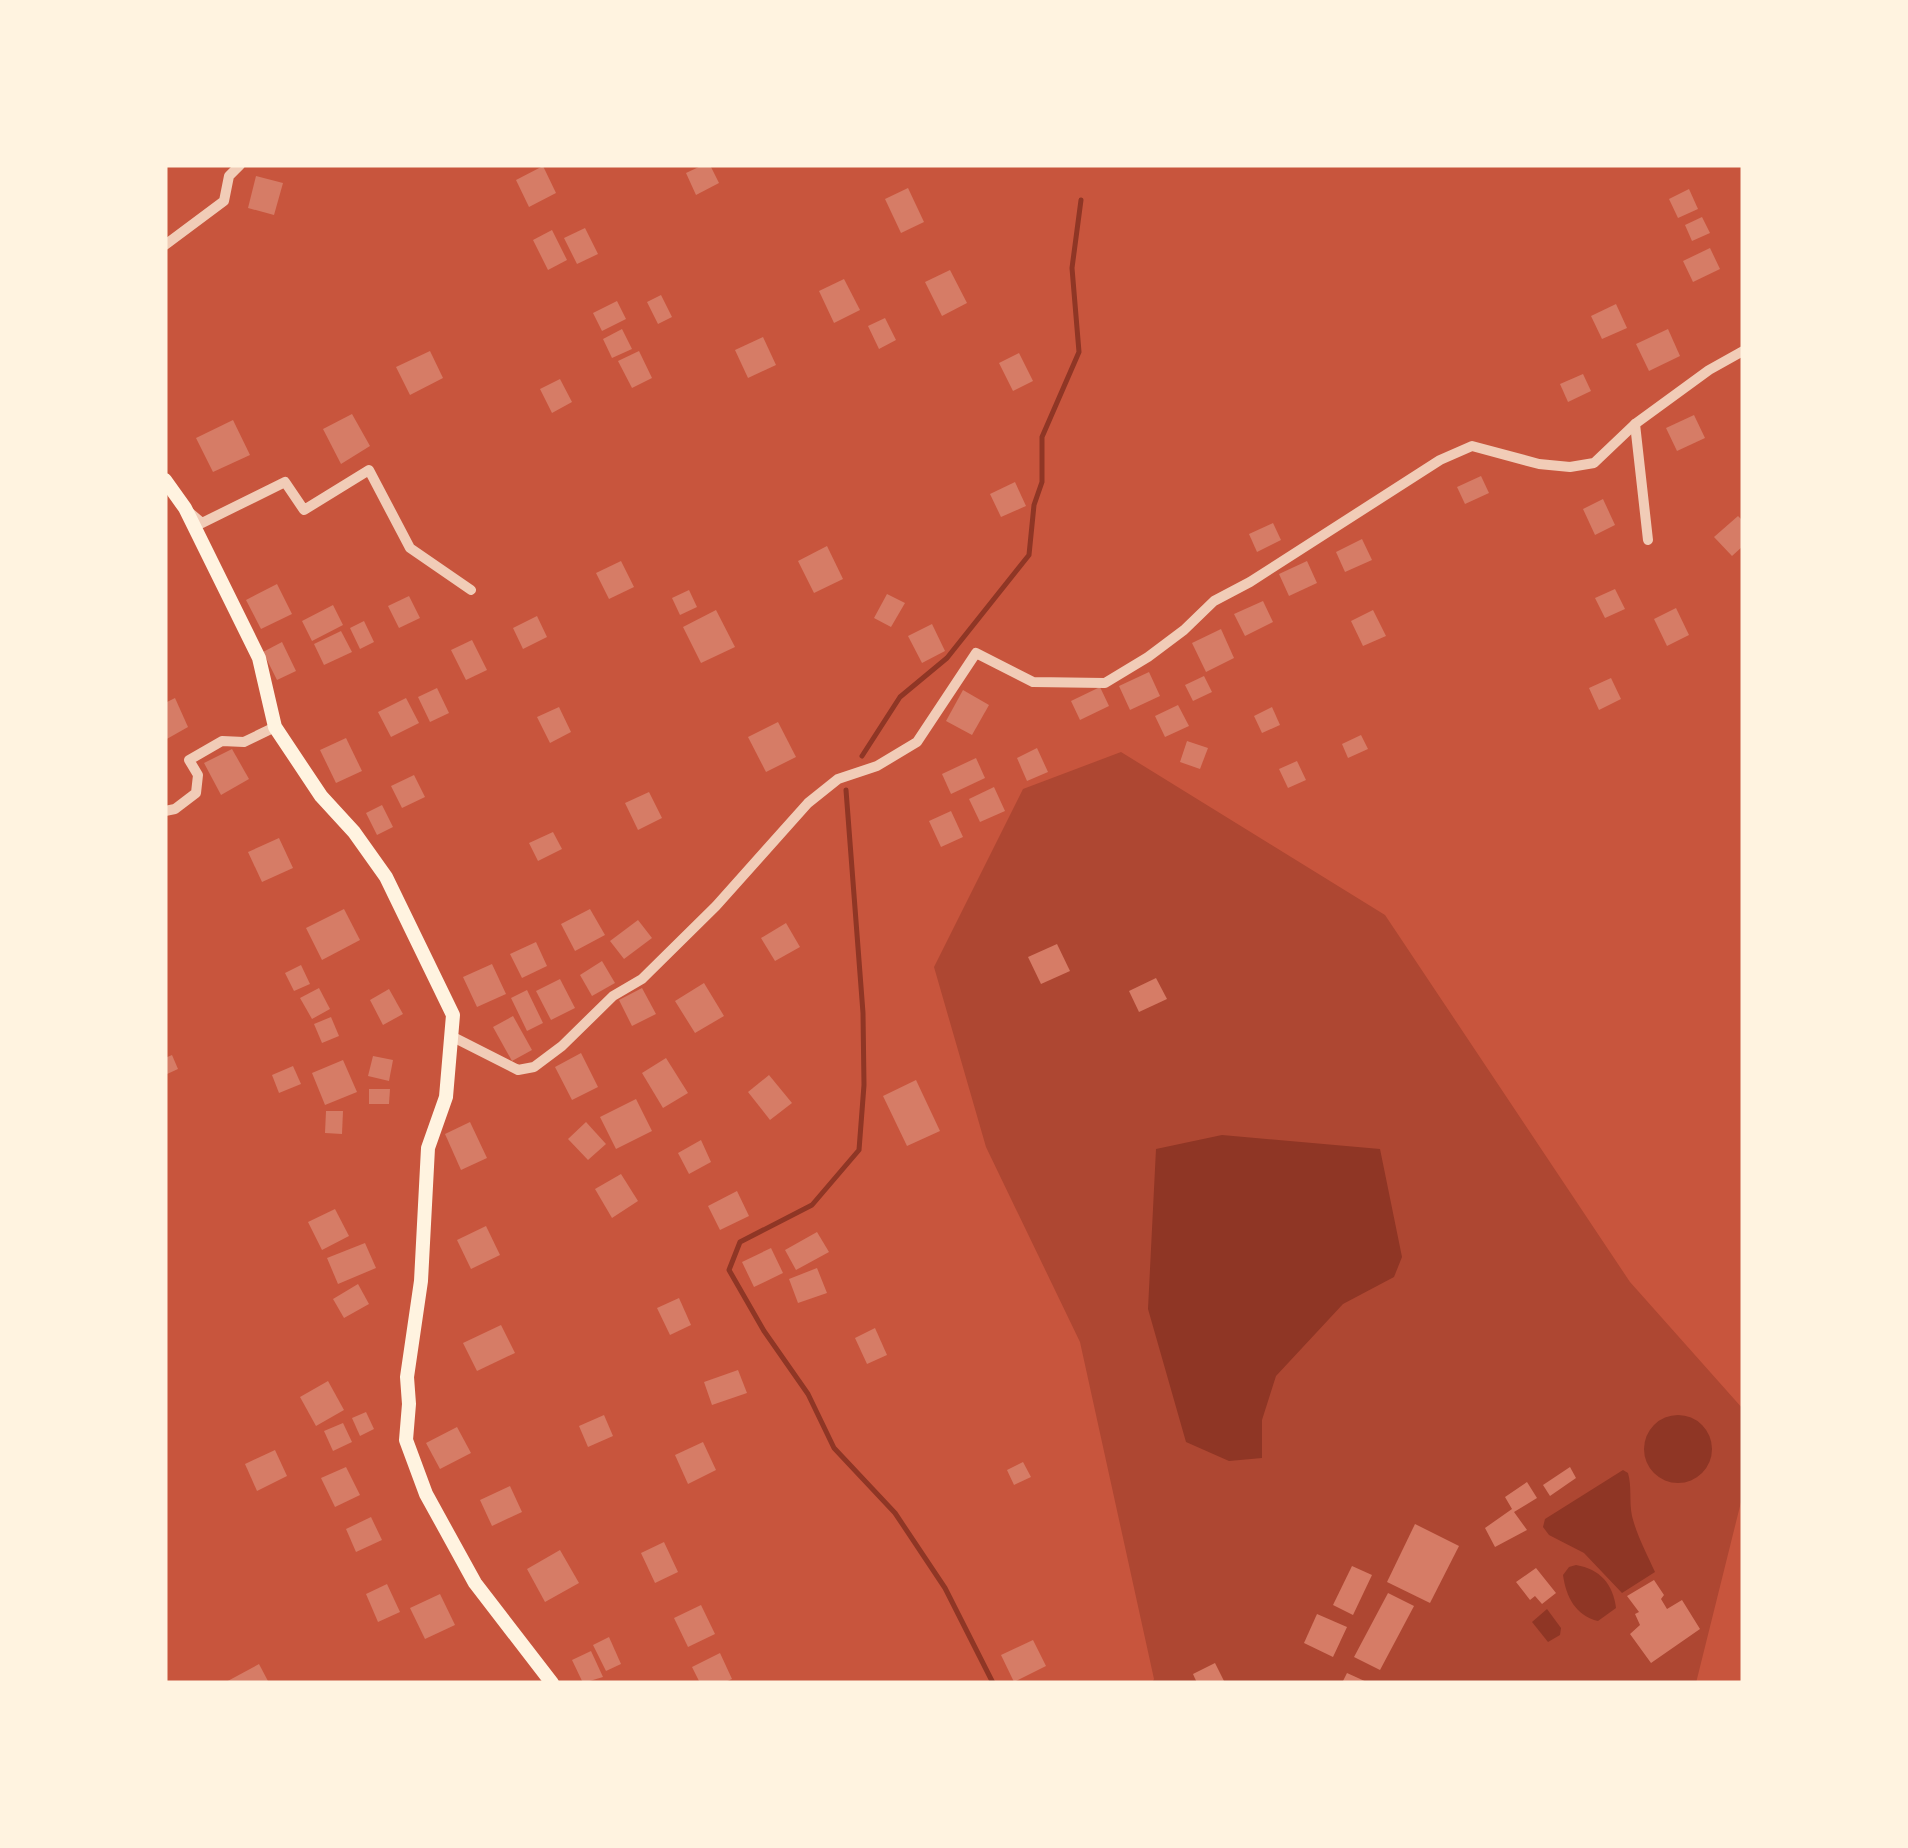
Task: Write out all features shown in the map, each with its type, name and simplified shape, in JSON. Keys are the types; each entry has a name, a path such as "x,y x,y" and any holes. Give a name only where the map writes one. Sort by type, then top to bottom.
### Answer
{"main road":[{"path":"165,480 185,508 259,658 275,727 321,796 354,832 386,878 453,1014 446,1097 428,1148 421,1281 407,1377 406,1440 426,1494 476,1582 552,1683"}],"street":[{"path":"165,245 224,202 229,176 240,165"},
{"path":"453,1037 518,1070 534,1067 562,1046 613,996 642,979 716,906 808,804 838,779 877,766 917,742 976,652 1033,682 1104,682 1184,630 1214,601 1440,460 1472,446 1538,464 1570,467 1594,463 1635,424 1709,370 1743,351"},
{"path":"1635,424 1648,540"},
{"path":"185,508 202,522 286,482 304,510 369,470 410,548 471,590"},
{"path":"165,811 175,809 196,793 198,775 189,760 222,741 244,742 275,727"}],"shaded area":[{"path":"1121,752 1385,915 1630,1282 1743,1409 1743,1494 1696,1683 1152,1683 1080,1342 986,1147 934,967 1023,789"},
{"path":"1222,1135 1380,1149 1402,1257 1394,1277 1343,1304 1276,1376 1262,1420 1262,1458 1229,1461 1186,1442 1148,1309 1156,1149"},
{"path":"1678,1415 1702,1425 1712,1449 1702,1473 1678,1483 1654,1473 1644,1449 1654,1425"},
{"path":"1623,1470 1628,1473 1634,1523 1655,1572 1622,1593 1584,1553 1549,1535 1543,1527 1545,1519"},
{"path":"1576,1565 1598,1574 1612,1592 1616,1608 1598,1621 1578,1610 1567,1591 1563,1575"},
{"path":"1547,1609 1561,1628 1560,1635 1548,1642 1532,1622"}],"building":[{"path":"710,165 719,183 696,195 686,173"},
{"path":"543,166 556,193 529,207 516,180"},
{"path":"256,176 283,183 274,215 248,208"},
{"path":"908,188 924,222 901,233 885,199"},
{"path":"1689,189 1698,209 1678,218 1669,199"},
{"path":"1702,217 1710,233 1692,241 1685,225"},
{"path":"585,228 598,254 577,264 564,238"},
{"path":"552,230 567,260 548,270 533,240"},
{"path":"1710,248 1720,269 1693,282 1683,261"},
{"path":"950,270 967,303 942,316 925,282"},
{"path":"844,279 860,310 834,323 819,291"},
{"path":"661,295 672,317 658,324 647,302"},
{"path":"617,301 626,319 602,331 593,313"},
{"path":"1616,304 1627,328 1602,339 1591,316"},
{"path":"885,318 896,340 879,349 868,326"},
{"path":"622,329 632,349 612,358 603,339"},
{"path":"1668,329 1680,356 1649,371 1636,344"},
{"path":"763,337 776,365 748,378 735,350"},
{"path":"430,351 443,378 410,395 396,367"},
{"path":"639,351 652,378 632,388 618,361"},
{"path":"1019,353 1033,381 1013,391 999,363"},
{"path":"1583,374 1591,391 1568,402 1560,384"},
{"path":"560,379 572,402 552,413 540,389"},
{"path":"352,414 370,446 341,464 323,429"},
{"path":"1694,415 1705,438 1677,451 1666,428"},
{"path":"233,420 250,455 213,472 196,438"},
{"path":"1481,476 1489,493 1465,504 1457,487"},
{"path":"1015,482 1026,506 1001,517 990,494"},
{"path":"1603,499 1615,525 1595,535 1583,509"},
{"path":"1738,516 1743,521 1743,546 1732,556 1714,537"},
{"path":"1273,523 1281,540 1257,552 1249,534"},
{"path":"1362,539 1372,560 1345,572 1336,552"},
{"path":"827,546 843,579 814,593 798,561"},
{"path":"621,561 634,587 609,599 596,573"},
{"path":"1307,561 1317,583 1289,596 1279,574"},
{"path":"277,584 292,614 261,629 246,600"},
{"path":"1615,589 1625,609 1605,618 1595,598"},
{"path":"689,590 697,607 680,615 672,598"},
{"path":"887,594 905,603 891,627 874,618"},
{"path":"409,596 420,618 399,628 388,606"},
{"path":"1263,601 1273,622 1245,636 1234,614"},
{"path":"333,605 343,625 312,641 302,621"},
{"path":"1676,608 1689,635 1667,646 1654,619"},
{"path":"716,610 735,647 701,663 683,627"},
{"path":"1373,610 1386,636 1363,646 1351,621"},
{"path":"537,616 547,637 523,649 513,628"},
{"path":"364,621 374,642 360,649 350,628"},
{"path":"932,624 945,651 922,663 908,636"},
{"path":"1221,629 1234,658 1206,672 1192,643"},
{"path":"341,631 352,652 324,665 314,644"},
{"path":"472,640 487,670 466,680 451,650"},
{"path":"282,642 296,671 277,680 263,652"},
{"path":"1149,672 1160,696 1130,710 1119,686"},
{"path":"1204,676 1212,692 1193,701 1185,685"},
{"path":"1611,678 1621,699 1599,710 1589,688"},
{"path":"1100,687 1109,706 1080,720 1071,701"},
{"path":"437,688 449,713 430,722 418,697"},
{"path":"963,690 989,705 972,735 946,721"},
{"path":"175,698 188,727 165,740 165,703"},
{"path":"406,698 419,723 391,737 378,712"},
{"path":"1178,705 1189,726 1165,737 1155,716"},
{"path":"559,707 571,732 550,743 537,717"},
{"path":"1272,707 1280,725 1262,733 1254,716"},
{"path":"778,722 796,757 766,772 748,737"},
{"path":"1361,735 1368,749 1348,758 1342,744"},
{"path":"346,738 362,771 336,783 320,750"},
{"path":"1187,741 1208,748 1200,769 1180,762"},
{"path":"1037,748 1048,772 1027,781 1017,758"},
{"path":"232,749 249,779 221,795 204,763"},
{"path":"976,758 985,778 951,794 942,774"},
{"path":"1297,761 1306,780 1288,788 1279,769"},
{"path":"414,775 425,797 402,808 391,786"},
{"path":"994,787 1005,811 980,822 969,799"},
{"path":"649,792 662,818 638,830 625,803"},
{"path":"382,805 393,827 377,835 366,813"},
{"path":"951,811 963,837 941,847 929,821"},
{"path":"553,832 562,849 538,861 529,843"},
{"path":"279,838 293,868 262,882 248,852"},
{"path":"344,909 360,940 322,960 306,928"},
{"path":"590,909 605,935 575,951 561,924"},
{"path":"638,920 652,938 624,959 610,941"},
{"path":"786,923 800,947 775,961 761,938"},
{"path":"536,942 547,966 522,978 510,954"},
{"path":"1057,944 1070,971 1041,984 1028,957"},
{"path":"602,961 615,983 592,996 580,975"},
{"path":"492,964 506,994 477,1007 463,977"},
{"path":"301,965 310,984 294,991 285,973"},
{"path":"1156,978 1167,999 1139,1012 1129,991"},
{"path":"560,979 575,1008 551,1020 536,991"},
{"path":"704,983 724,1016 695,1033 675,1001"},
{"path":"319,988 330,1009 312,1019 300,998"},
{"path":"642,988 656,1014 632,1026 619,1000"},
{"path":"389,989 403,1014 383,1025 370,1000"},
{"path":"527,990 543,1023 527,1031 511,998"},
{"path":"513,1016 532,1050 512,1061 493,1027"},
{"path":"331,1017 339,1036 322,1043 314,1024"},
{"path":"581,1053 598,1087 572,1100 555,1067"},
{"path":"172,1055 178,1069 165,1075 165,1058"},
{"path":"373,1056 393,1060 389,1081 368,1076"},
{"path":"666,1058 688,1093 663,1108 642,1073"},
{"path":"343,1060 357,1092 325,1105 312,1073"},
{"path":"293,1066 301,1084 279,1093 272,1075"},
{"path":"769,1075 792,1103 770,1120 748,1092"},
{"path":"916,1080 940,1131 907,1146 883,1096"},
{"path":"369,1089 390,1089 389,1104 369,1104"},
{"path":"636,1099 652,1131 616,1149 600,1117"},
{"path":"326,1111 343,1111 342,1134 325,1133"},
{"path":"470,1122 487,1158 461,1170 445,1134"},
{"path":"586,1122 606,1144 588,1160 568,1139"},
{"path":"701,1140 711,1162 689,1174 678,1153"},
{"path":"621,1174 638,1201 612,1218 595,1189"},
{"path":"737,1191 749,1216 720,1230 708,1206"},
{"path":"335,1209 349,1236 322,1250 308,1222"},
{"path":"486,1226 500,1255 471,1269 457,1240"},
{"path":"817,1232 829,1252 796,1270 785,1250"},
{"path":"365,1243 376,1268 338,1284 327,1258"},
{"path":"771,1248 783,1273 754,1287 742,1262"},
{"path":"817,1268 827,1293 798,1303 789,1279"},
{"path":"358,1284 369,1304 344,1318 333,1299"},
{"path":"679,1298 691,1325 670,1335 657,1308"},
{"path":"501,1325 515,1353 477,1371 463,1343"},
{"path":"875,1328 887,1355 867,1364 855,1338"},
{"path":"738,1370 747,1393 712,1405 704,1382"},
{"path":"328,1381 344,1410 316,1426 300,1397"},
{"path":"366,1412 374,1429 360,1436 352,1418"},
{"path":"604,1415 613,1436 588,1447 579,1426"},
{"path":"343,1423 352,1442 333,1451 324,1431"},
{"path":"457,1427 471,1453 440,1469 426,1443"},
{"path":"703,1442 716,1470 688,1484 675,1455"},
{"path":"275,1450 287,1476 257,1491 245,1464"},
{"path":"1023,1462 1031,1477 1014,1485 1007,1470"},
{"path":"346,1467 360,1495 335,1507 321,1478"},
{"path":"1570,1467 1576,1478 1550,1496 1543,1485"},
{"path":"1527,1482 1537,1498 1514,1512 1527,1530 1495,1547 1485,1528 1512,1509 1505,1497"},
{"path":"510,1486 522,1512 492,1526 480,1500"},
{"path":"371,1517 382,1540 356,1552 346,1529"},
{"path":"1415,1524 1459,1546 1430,1603 1387,1582"},
{"path":"664,1542 678,1572 655,1583 641,1553"},
{"path":"560,1550 579,1583 545,1602 527,1569"},
{"path":"1352,1566 1372,1575 1353,1615 1333,1605"},
{"path":"1536,1568 1556,1593 1542,1604 1535,1596 1530,1600 1516,1582"},
{"path":"1654,1580 1667,1609 1682,1600 1700,1629 1651,1663 1630,1634 1640,1625 1635,1614 1639,1612 1627,1596"},
{"path":"387,1584 400,1612 378,1622 366,1594"},
{"path":"1388,1593 1414,1606 1380,1670 1354,1657"},
{"path":"440,1594 455,1625 425,1639 410,1608"},
{"path":"701,1605 715,1634 688,1647 674,1618"},
{"path":"1317,1614 1347,1627 1333,1657 1304,1643"},
{"path":"609,1637 621,1664 606,1671 593,1645"},
{"path":"1033,1640 1046,1666 1014,1682 1001,1655"},
{"path":"591,1651 603,1677 583,1683 572,1660"},
{"path":"720,1653 732,1679 700,1683 692,1667"},
{"path":"1215,1663 1225,1683 1197,1683 1193,1674"},
{"path":"259,1664 269,1683 224,1683"},
{"path":"1347,1673 1369,1683 1342,1683"}],"waterway":[{"path":"862,756 900,697 947,658 1029,555 1034,505 1042,482 1042,437 1079,352 1072,268 1081,200"},
{"path":"846,790 863,1013 864,1085 859,1150 812,1205 740,1242 729,1270 764,1331 808,1394 834,1448 895,1513 945,1588 993,1683"}]}
